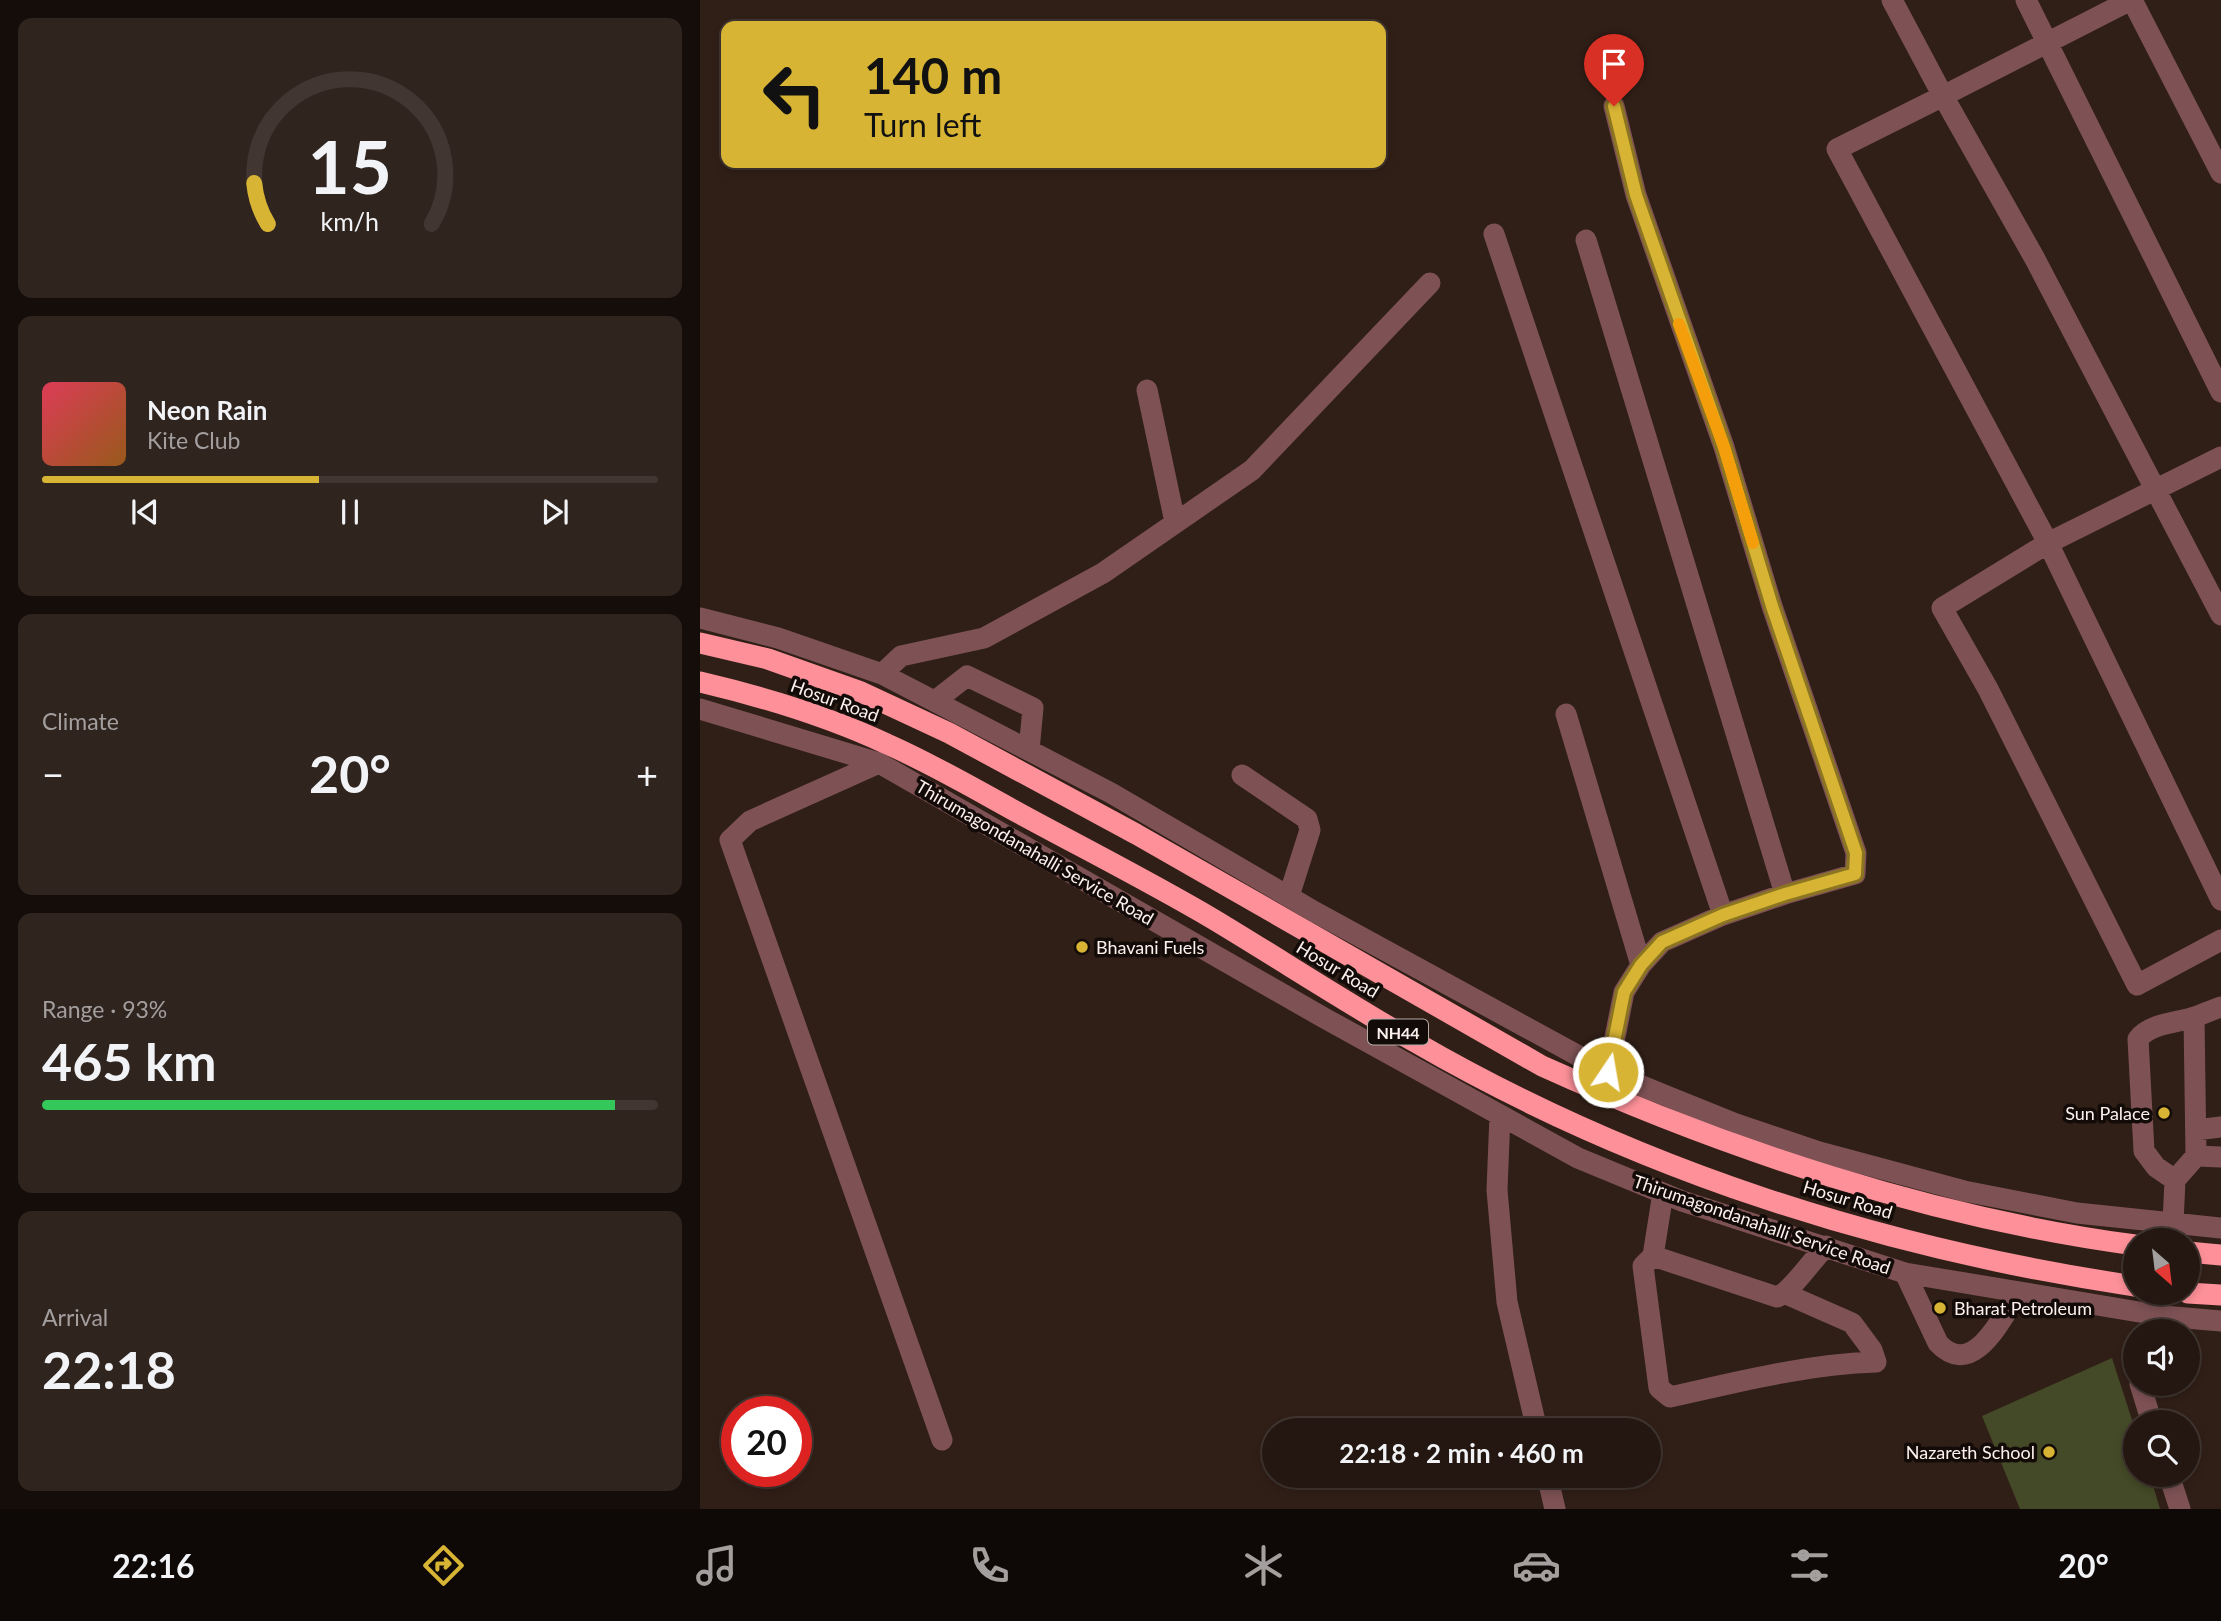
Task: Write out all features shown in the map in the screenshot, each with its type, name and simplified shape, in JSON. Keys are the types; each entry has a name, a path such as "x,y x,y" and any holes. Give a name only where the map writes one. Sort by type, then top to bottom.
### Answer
{"highway":[{"name":"Hosur Road","path":"700,643 768,659 861,692 949,733 1265,906 1542,1066 1606,1096 1726,1141 1866,1185 2016,1224 2123,1243"},
{"name":"Hosur Road","path":"700,682 789,706 888,744 1212,919 1417,1044 1548,1112 1614,1142 1743,1191 1876,1232 2027,1269 2123,1284"},
{"path":"2200,1253 2221,1255"},
{"path":"2200,1294 2221,1296"}],"street":[{"path":"1892,0 2035,259 2221,615"},
{"path":"2026,0 2221,392"},
{"path":"2221,173 2131,0 1837,149 2048,543 2221,900"},
{"path":"1608,1072 1624,992 1641,965 1662,942 1723,915 1855,874 1856,853 1772,606 1724,447 1636,195 1614,106"},
{"path":"1494,234 1723,915"},
{"path":"1586,240 1785,894"},
{"path":"882,674 901,656 984,638 1103,573 1252,470 1430,283"},
{"path":"1147,390 1175,522"},
{"path":"2221,457 2048,543 1942,608 1988,689 2137,985 2221,940"},
{"path":"700,618 778,638 882,674 1111,793 1608,1072 1760,1132 1819,1152 1951,1187 2077,1213 2221,1228"},
{"path":"935,701 967,676 1033,708 1029,750"},
{"name":"Thirumagondanahalli Service Road","path":"700,709 879,763 1314,1012 1578,1158 1663,1193 1905,1273 2018,1292 2127,1319"},
{"path":"1566,713 1641,965"},
{"path":"879,763 750,821 730,841 942,1440"},
{"path":"1242,775 1307,819 1310,830 1289,895"},
{"path":"2175,1180 2156,1167 2144,1151 2138,1039 2143,1032 2221,1007"},
{"path":"2173,1223 2175,1180 2196,1156 2194,1017"},
{"path":"1500,1115 1497,1190 1507,1302 1534,1418"},
{"path":"2196,1130 2221,1127"},
{"path":"2196,1156 2221,1157"},
{"path":"1663,1193 1653,1256 1643,1266 1659,1388 1670,1397 1847,1363 1876,1362 1872,1350 1852,1323 1786,1294"},
{"path":"1653,1256 1777,1297 1786,1294 1826,1246"},
{"path":"1905,1273 1938,1343 1943,1348 1960,1354 1970,1354 1982,1345 2018,1292"},
{"name":"Thirumagondanahalli Service Road","path":"2200,1321 2221,1321"},
{"path":"2173,1487 2180,1509"},
{"path":"1551,1488 1555,1509"}],"green space":[{"name":"Nazareth School","path":"2112,1358 2129,1410 2123,1410 2123,1487 2154,1487 2160,1509 2020,1509 1982,1416"}],"slow traffic":[{"path":"1679,324 1724,447 1753,543"}],"place":[{"name":"Bhavani Fuels","path":"1082,947"},
{"name":"Sun Palace","path":"2164,1113"},
{"name":"Bharat Petroleum","path":"1940,1308"},
{"name":"Nazareth School","path":"2049,1452"}],"route":[{"path":"1608,1072 1624,992 1641,965 1662,942 1723,915 1855,874 1856,853 1772,606 1724,447 1636,195 1614,106"}]}
